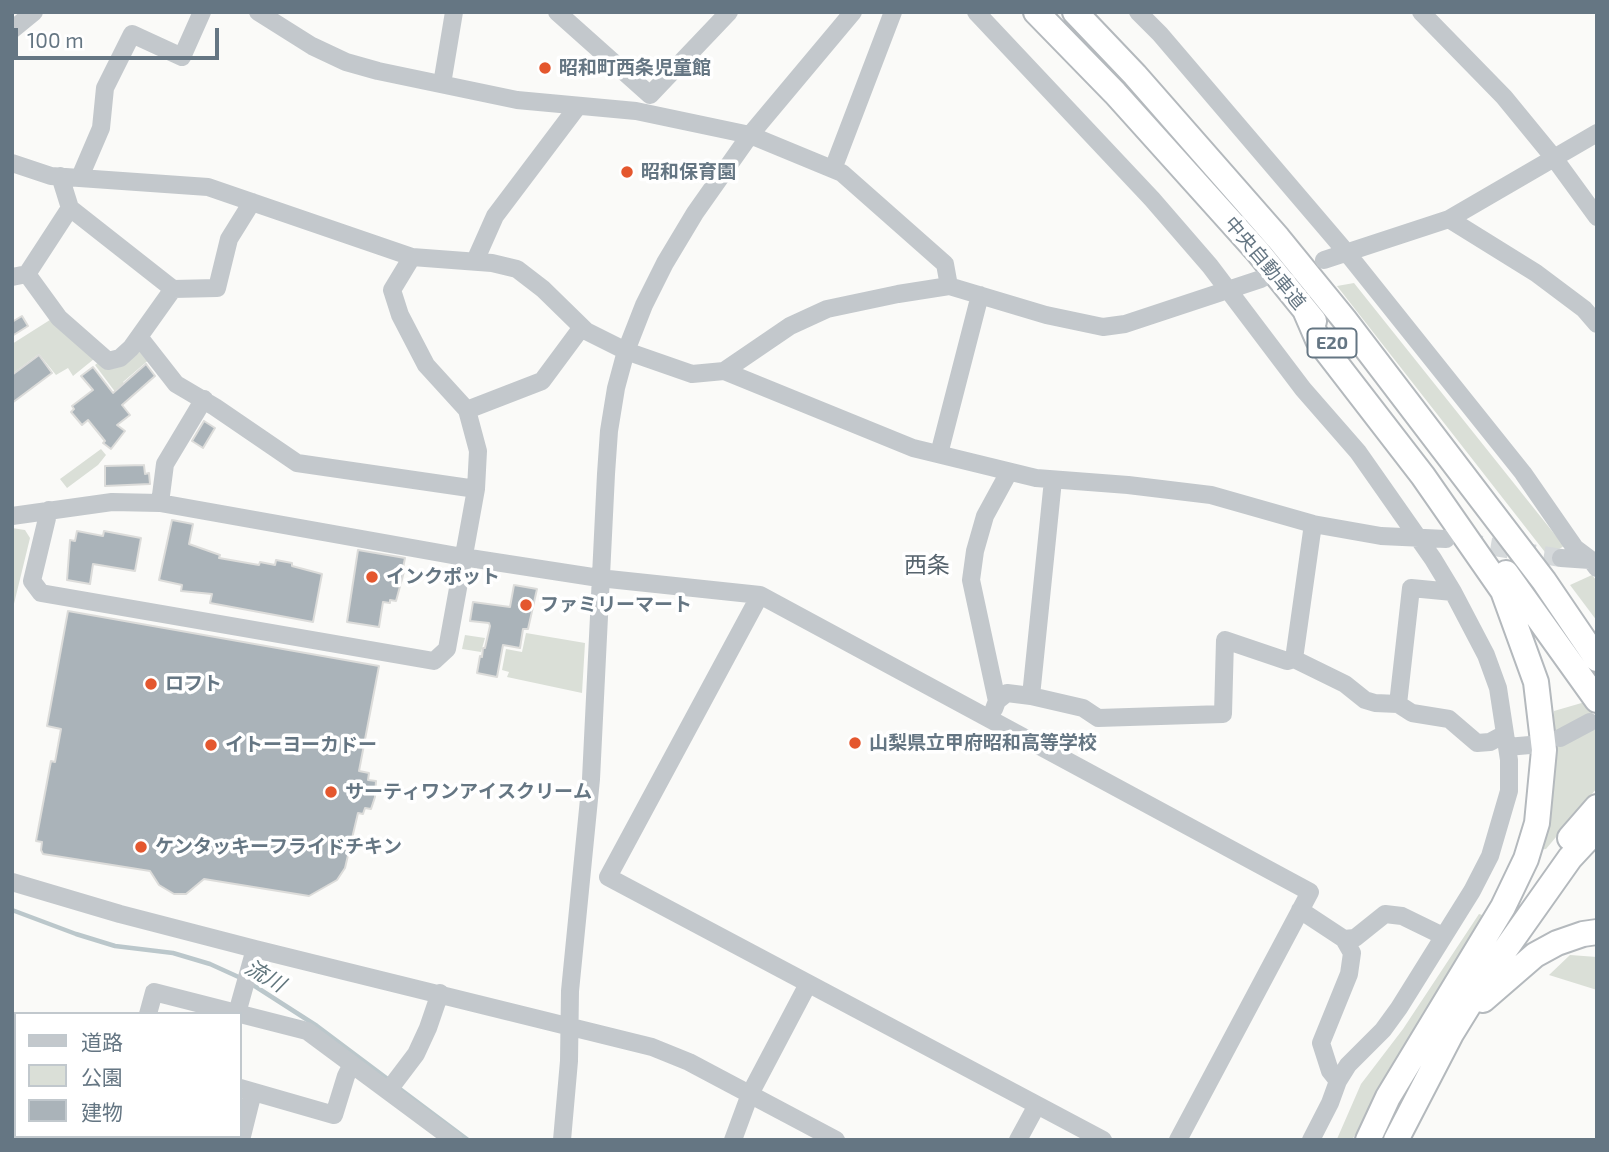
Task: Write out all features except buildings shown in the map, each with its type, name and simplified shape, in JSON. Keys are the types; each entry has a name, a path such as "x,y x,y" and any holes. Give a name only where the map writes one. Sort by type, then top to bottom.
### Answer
{"highway":[{"name":"中央自動車道","path":"1036,12 1115,93 1258,252 1305,310 1464,514 1593,711"},
{"name":"中央自動車道","path":"1075,12 1135,75 1294,259 1409,403 1544,581 1597,659"},
{"path":"1305,310 1318,340 1423,476 1503,591 1536,682 1544,750 1536,823 1526,859 1503,907 1388,1097 1368,1140"},
{"path":"1544,581 1597,640"},
{"path":"1413,1058 1571,836 1597,807"},
{"path":"1396,1140 1451,1034 1522,925 1570,858 1597,829"},
{"path":"1451,1034 1506,978 1535,955 1557,943 1597,932"}],"street":[{"path":"12,30 34,12"},
{"path":"80,177 101,128 106,88 132,34 182,57 202,12"},
{"path":"258,12 312,46 346,62 517,100 636,111 750,135 842,173 944,264 949,286"},
{"path":"442,84 454,12"},
{"path":"557,12 650,95 729,12"},
{"path":"562,1140 569,1061 568,1026 591,779 599,578 609,430 616,388 626,351 644,305 664,263 695,213 750,135 853,12"},
{"path":"833,169 893,12"},
{"path":"976,12 1152,199 1230,290 1303,389 1358,452 1453,592 1486,655 1498,688 1506,740 1509,792 1490,856 1472,891 1399,1008 1383,1030 1348,1065 1311,1140"},
{"path":"1138,12 1160,34 1347,253 1523,473 1575,548 1595,562"},
{"path":"1421,12 1504,97 1554,158 1597,217"},
{"path":"475,261 495,216 578,106"},
{"path":"1324,260 1449,219 1597,133"},
{"path":"12,163 51,176 208,187 412,257 475,261 517,269 543,289 586,331 626,351 692,374 724,371 913,448 1036,478 1212,495 1313,524 1381,536 1446,540"},
{"path":"60,176 70,208 173,289 217,288 229,239 252,202"},
{"path":"70,208 20,275 59,318 108,361 120,358 140,338 173,289"},
{"path":"1449,219 1536,273 1584,309 1597,324"},
{"path":"49,510 32,581 41,593 434,661 447,649 476,489 478,451 467,410 426,365 400,315 392,290 412,257"},
{"path":"724,371 790,326 827,309 949,286 1045,315 1103,327 1125,324 1261,279"},
{"path":"939,454 980,295"},
{"path":"467,410 542,381 582,327"},
{"path":"140,338 176,384 204,399 297,463 476,489"},
{"path":"160,503 165,464 204,399"},
{"path":"997,701 971,580 975,551 985,516 1009,471"},
{"path":"1031,696 1053,480"},
{"path":"12,516 111,502 160,503 463,557 599,578 760,595 990,718 1310,892 1178,1140"},
{"path":"1294,659 1313,524"},
{"path":"1561,558 1595,562"},
{"path":"1398,704 1411,588 1453,592"},
{"path":"760,595 608,877 1103,1140"},
{"path":"990,718 997,701 1007,692 1083,708 1098,718 1223,715 1225,640 1287,661 1294,659 1345,684 1375,703 1398,704 1412,713 1449,719 1477,743 1506,740 1530,745"},
{"path":"1560,738 1593,711"},
{"path":"12,882 120,914 255,949 652,1047 689,1062 836,1140"},
{"path":"1300,910 1344,939 1352,953 1349,974 1321,1043 1330,1072 1338,1081"},
{"path":"1344,939 1355,938 1385,914 1402,916 1443,936"},
{"path":"237,1012 255,949"},
{"path":"733,1140 750,1094 808,984"},
{"path":"148,1012 153,992 233,1012"},
{"path":"388,1091 416,1054 440,993"},
{"path":"242,1014 307,1031 450,1138"},
{"path":"242,1130 246,1090 334,1115 352,1064"},
{"path":"1018,1140 1037,1105"}],"green space":[{"path":"1354,283 1564,546 1548,556 1337,286"},
{"path":"53,318 94,359 73,376 68,368 56,375 39,354 12,374 12,344"},
{"path":"140,346 151,358 123,382 128,390 119,397 95,365"},
{"path":"101,449 106,455 98,465 67,488 60,479"},
{"path":"12,528 25,530 30,538 12,612"},
{"path":"1592,575 1597,581 1597,621 1570,585"},
{"path":"526,633 585,643 582,693 507,677 509,672 502,670 506,649 522,652"},
{"path":"465,635 485,638 481,652 462,649"},
{"path":"1585,702 1597,721 1597,788 1546,849 1538,850 1554,778 1554,711"},
{"path":"1479,914 1486,916 1352,1140 1337,1139 1361,1084 1403,1029"},
{"path":"1570,955 1597,957 1597,990 1549,975"}],"waterway":[{"name":"流川","path":"12,910 115,946 173,953 210,964 243,979"},
{"name":"流川","path":"250,983 317,1026 389,1080"},
{"name":"流川","path":"396,1086 468,1140"}],"tunnel":[{"path":"1464,542 1561,558"}],"place":[{"name":"昭和町西条児童館","path":"545,68"},
{"name":"昭和保育園","path":"627,172"},
{"name":"インクポット","path":"372,577"},
{"name":"ファミリーマート","path":"526,605"},
{"name":"ロフト","path":"151,684"},
{"name":"山梨県立甲府昭和高等学校","path":"855,743"},
{"name":"イトーヨーカドー","path":"211,745"},
{"name":"サーティワンアイスクリーム","path":"331,792"},
{"name":"ケンタッキーフライドチキン","path":"141,847"}],"district":[{"name":"西条","path":"927,565"}]}
